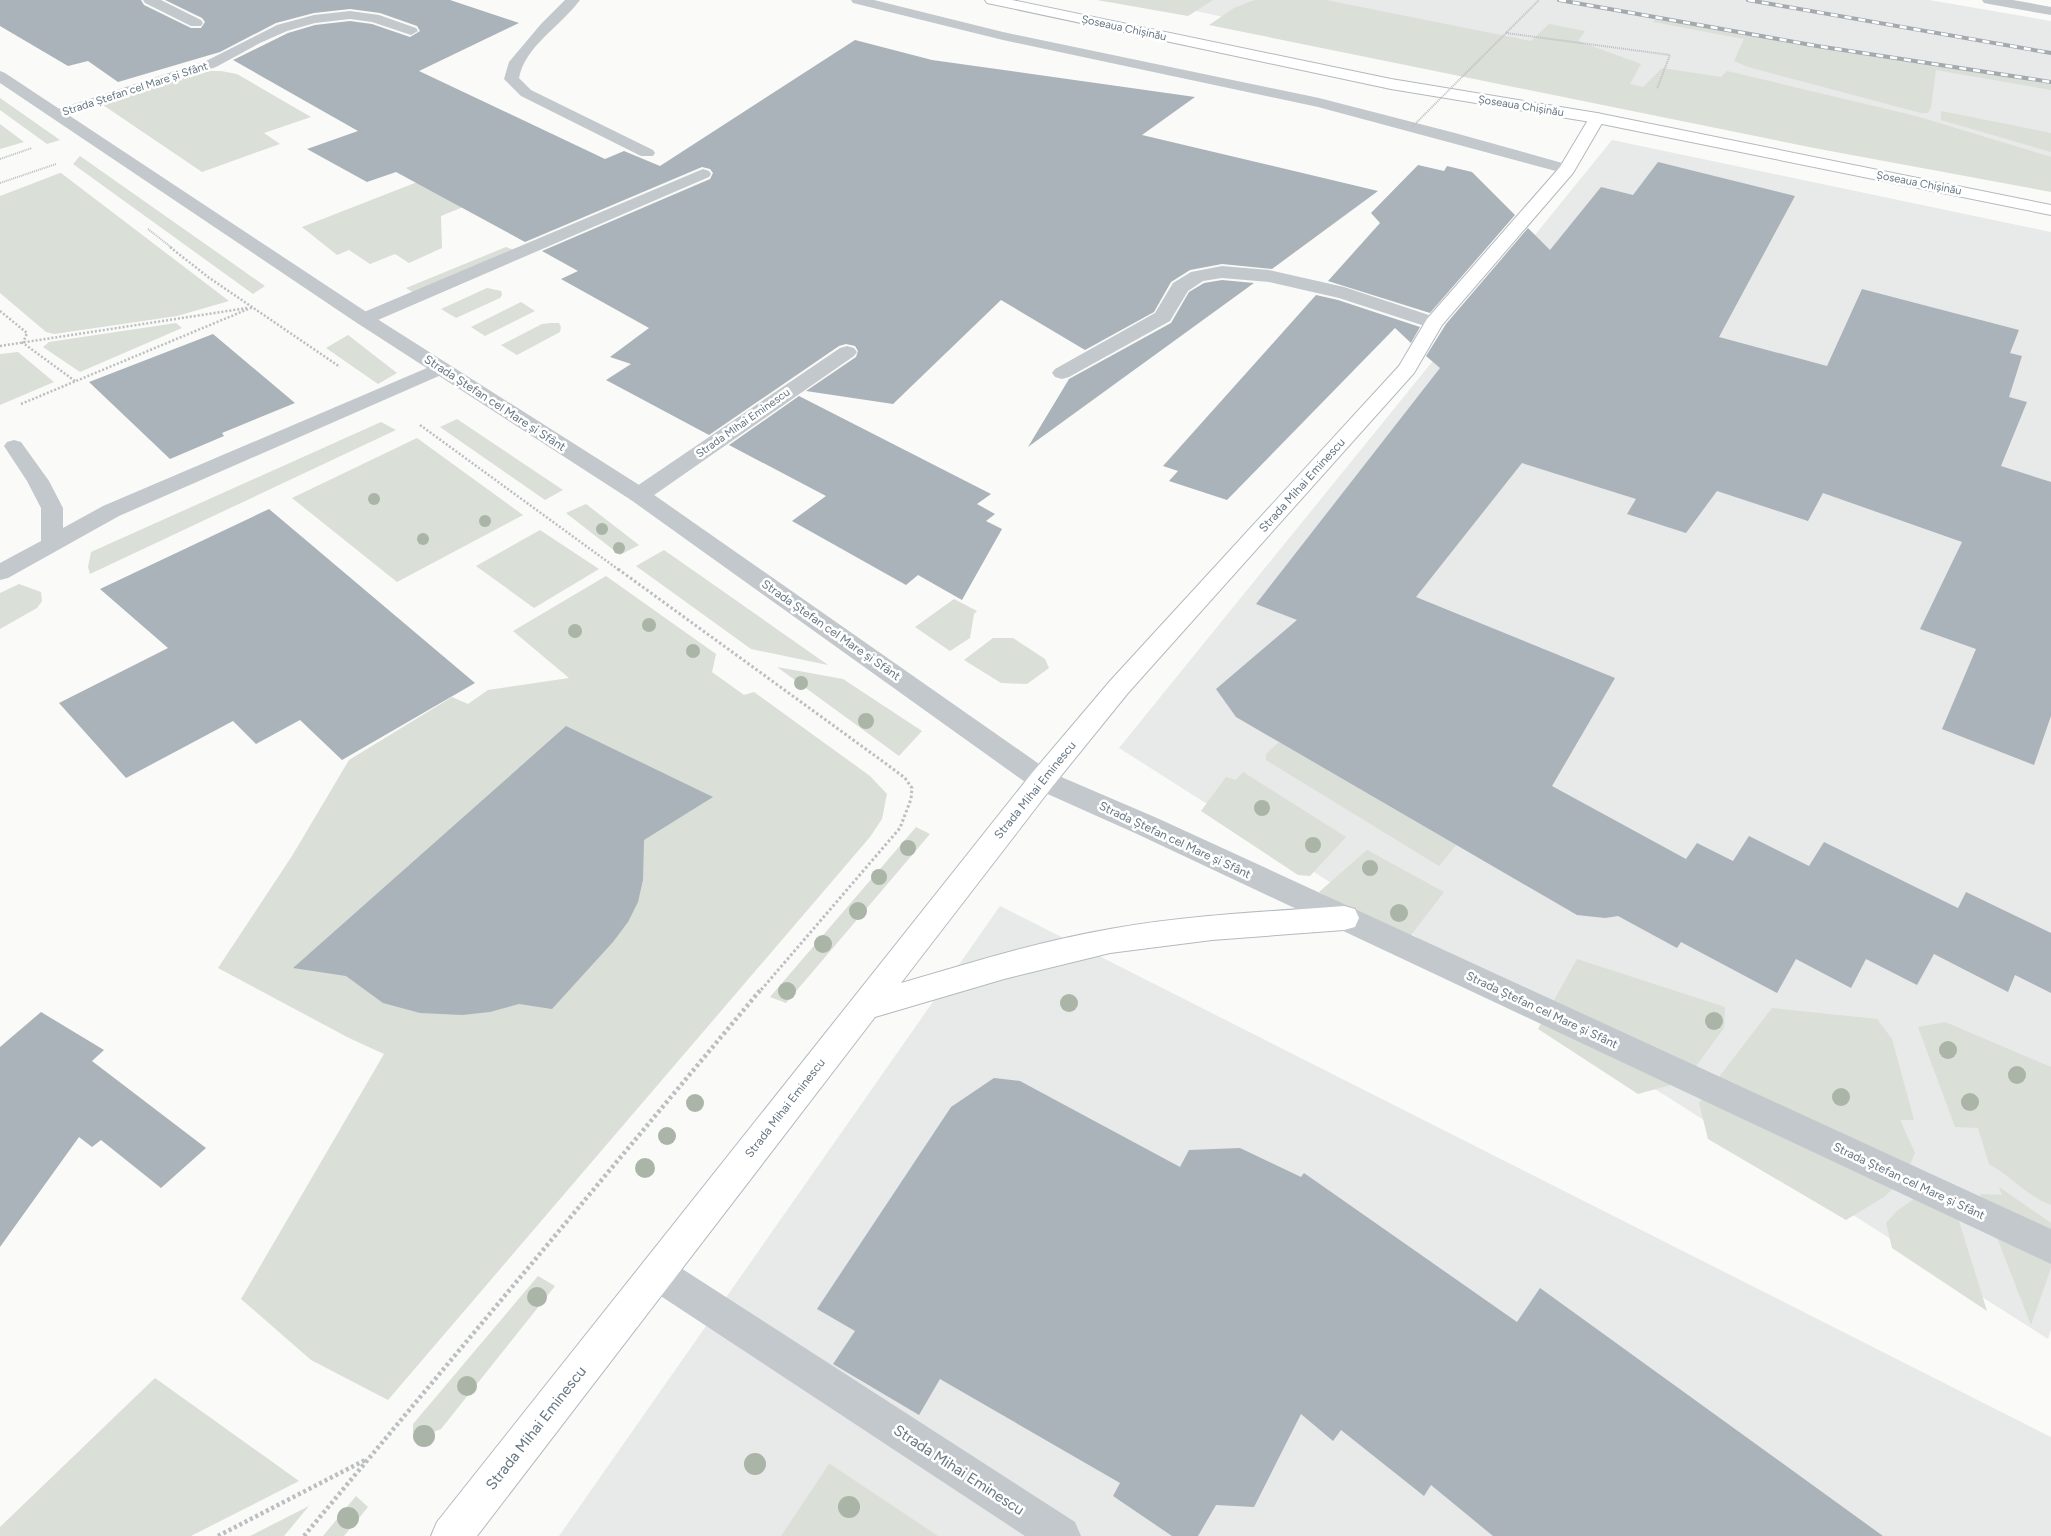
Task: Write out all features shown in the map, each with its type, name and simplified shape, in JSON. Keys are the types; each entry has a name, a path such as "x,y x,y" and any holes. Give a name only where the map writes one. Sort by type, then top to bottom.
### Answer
{"main road":[{"name":"Șoseaua Chișinău","path":"992,0 1391,84 1589,117 2051,210"},
{"path":"1050,0 1389,70 1589,117"},
{"name":"Strada Mihai Eminescu","path":"452,1536 1042,780 1119,687 1407,369 1434,323 1567,169 1589,117"},
{"path":"864,1007 1004,966 1110,941 1212,928 1344,918"}],"street":[{"path":"1989,0 2051,10"},
{"name":"Strada Ștefan cel Mare și Sfânt","path":"0,76 364,319 639,494 1042,780 1344,918 2051,1247"},
{"path":"1062,373 1163,317 1180,287 1198,276 1222,272 1268,276 1344,293 1434,323"},
{"name":"Strada Mihai Eminescu","path":"639,494 847,352"},
{"name":"Strada Mihai Eminescu","path":"657,1273 1061,1536"}],"lane":[{"path":"150,0 196,23"},
{"path":"573,0 546,27 514,65 511,78 526,93 647,153"},
{"path":"858,0 1003,36 1320,103 1567,169"},
{"name":"Strada Ștefan cel Mare și Sfânt","path":"57,114 211,64 255,40 282,28 314,19 350,15 374,18 411,31"},
{"path":"364,319 703,174"},
{"path":"0,573 112,511 440,368"},
{"path":"14,446 38,481 52,508 52,543"}],"path":[{"path":"1412,127 1539,0"},
{"path":"1506,33 1670,55"},
{"path":"0,159 38,146"},
{"path":"0,183 54,165"},
{"path":"147,228 208,277 378,394 885,763 905,778 912,788 911,799 900,828 678,1087 304,1536"},
{"path":"0,346 253,307"},
{"path":"17,406 253,307"},
{"path":"0,311 27,333 23,343"},
{"path":"23,343 75,382"},
{"path":"218,1536 370,1458"}],"shaded area":[{"path":"1097,0 1213,0 1188,16"},
{"path":"1146,0 1929,0 2051,21 2051,185 1614,103"},
{"path":"1255,0 1326,0 1531,41 1549,24 1585,31 1578,41 1641,64 1630,84 1643,87 1662,68 1721,77 1727,71 1916,116 2051,157 2051,192 1814,148 1209,25 1234,8"},
{"path":"1657,18 1802,45 2051,84 2051,90 1936,70 1931,107 1928,113 1921,113 1748,67 1734,61 1744,39 1653,22"},
{"path":"199,71 221,71 237,74 311,117 264,133 280,144 202,172 100,103"},
{"path":"0,98 60,140 47,144 0,110"},
{"path":"1941,111 2051,133 2051,152 1941,120"},
{"path":"0,124 24,142 0,149"},
{"path":"1612,140 2051,232 2051,1330 2048,1339 1119,748"},
{"path":"80,156 265,286 253,294 73,164"},
{"path":"461,165 507,189 441,216 442,248 409,263 395,254 370,264 349,250 337,255 302,227"},
{"path":"61,173 229,301 177,316 54,334 46,332 0,293 0,196"},
{"path":"506,247 514,250 416,294 406,288"},
{"path":"487,288 501,291 502,295 500,298 456,318 441,309"},
{"path":"521,302 535,311 485,336 471,327"},
{"path":"176,323 182,328 80,372 43,347 49,342"},
{"path":"559,323 561,327 560,332 517,355 501,345 542,324"},
{"path":"348,335 397,373 378,384 326,348"},
{"path":"18,352 54,382 0,405 0,354"},
{"path":"457,419 563,490 545,500 440,427"},
{"path":"381,422 396,430 90,574 88,567 91,552"},
{"path":"417,438 523,515 397,582 292,498"},
{"path":"586,504 639,545 620,555 566,513"},
{"path":"540,530 599,569 534,608 476,566"},
{"path":"664,550 828,665 751,649 636,566"},
{"path":"606,576 716,654 712,672 744,695 754,692 870,776 887,794 882,819 870,837 388,1400 311,1360 241,1299 384,1054 349,1038 218,968 292,856 349,760 452,697 468,704 488,690 569,678 513,631"},
{"path":"19,584 41,592 42,601 37,608 0,629 0,593"},
{"path":"954,599 977,611 974,614 970,638 950,651 915,627"},
{"path":"993,638 1013,638 1045,659 1049,668 1027,684 1001,683 964,660"},
{"path":"777,667 843,679 922,731 899,756"},
{"path":"1279,742 1456,845 1439,866 1266,760 1266,754"},
{"path":"1243,772 1346,837 1310,876 1298,875 1201,811 1226,777 1236,780"},
{"path":"916,827 930,834 786,1003 770,997"},
{"path":"1367,850 1444,892 1405,943 1319,892"},
{"path":"1000,906 2051,1437 2051,1536 559,1536"},
{"path":"1577,959 1725,1007 1724,1028 1685,1081 1638,1094 1538,1029"},
{"path":"1772,1008 1877,1019 1892,1039 1914,1120 1900,1120 1915,1153 1904,1178 1884,1197 1846,1220 1708,1139 1699,1103"},
{"path":"1945,1022 2051,1067 2051,1205 2026,1191 1989,1164 1978,1128 1955,1127 1918,1027"},
{"path":"1999,1187 2051,1223 2051,1268 2031,1325 1980,1194 2002,1195"},
{"path":"1929,1188 1949,1189 1987,1311 1892,1248 1886,1223 1897,1211"},
{"path":"538,1276 555,1286 441,1429 424,1436 413,1432 413,1424"},
{"path":"155,1378 299,1481 191,1536 0,1536 0,1527"},
{"path":"830,1464 938,1536 781,1536"},
{"path":"356,1496 368,1507 344,1536 323,1536"},
{"path":"309,1506 284,1536 250,1536"}],"building":[{"path":"0,0 141,0 144,5 191,28 201,28 205,22 202,18 165,0 450,0 519,23 419,71 605,159 624,151 660,166 855,40 932,60 1195,97 1142,135 1378,191 1272,269 1222,264 1190,270 1171,282 1154,312 1085,350 1001,300 893,404 806,391 856,357 858,351 855,346 846,344 839,346 709,435 606,380 631,364 610,357 649,328 561,279 578,271 542,251 710,179 713,173 710,169 702,167 525,242 396,172 367,182 307,149 358,131 233,60 288,33 315,25 350,21 372,24 410,37 420,31 417,26 380,13 350,9 314,13 276,23 220,52 118,82 88,61 68,66 0,26"},
{"path":"1658,162 1795,196 1719,337 1827,366 1862,289 2019,330 2010,353 2022,356 2009,397 2027,402 2001,466 2051,482 2051,716 2034,765 1942,729 1976,649 1920,629 1962,542 1823,493 1808,521 1717,491 1686,533 1627,514 1636,499 1522,463 1416,597 1615,678 1552,786 1686,859 1697,843 1733,861 1749,836 1809,866 1824,842 1958,908 1966,892 2051,933 2051,993 2015,975 2008,992 1934,954 1917,985 1866,959 1851,988 1796,959 1777,993 1681,942 1677,948 1618,916 1605,918 1577,915 1236,717 1216,689 1297,620 1256,604 1440,368 1426,356 1446,324 1528,228 1550,250 1601,187 1633,195"},
{"path":"1418,165 1444,171 1447,166 1472,172 1515,215 1430,313 1328,281 1380,223 1371,213"},
{"path":"1222,280 1254,283 1028,447 1069,379 1171,323 1189,292 1204,283"},
{"path":"1316,295 1338,300 1420,327 1411,343 1395,328 1227,500 1169,481 1178,471 1163,466"},
{"path":"213,334 295,403 222,433 224,436 170,459 89,382"},
{"path":"799,396 991,494 977,504 995,514 986,521 1002,529 962,600 918,575 906,585 792,521 826,496 729,445"},
{"path":"269,509 475,683 342,760 300,720 256,744 233,721 126,778 59,703 168,648 100,589"},
{"path":"566,726 713,797 644,840 643,880 638,902 628,922 613,942 552,1009 519,1004 490,1012 462,1015 420,1013 383,1003 346,976 293,968"},
{"path":"41,1012 104,1050 92,1061 206,1148 161,1188 101,1140 92,1147 79,1137 0,1247 0,1047"},
{"path":"994,1078 1020,1081 1180,1167 1189,1150 1240,1148 1301,1177 1304,1173 1517,1322 1540,1288 1883,1536 1493,1536 1431,1485 1424,1496 1341,1430 1333,1441 1301,1414 1254,1507 1216,1505 1198,1536 1172,1536 1113,1496 1120,1483 940,1379 919,1415 833,1364 855,1331 817,1309 951,1107"}],"railway":[{"path":"1559,0 1817,46 2051,82"},
{"path":"1748,0 2051,53"}]}
